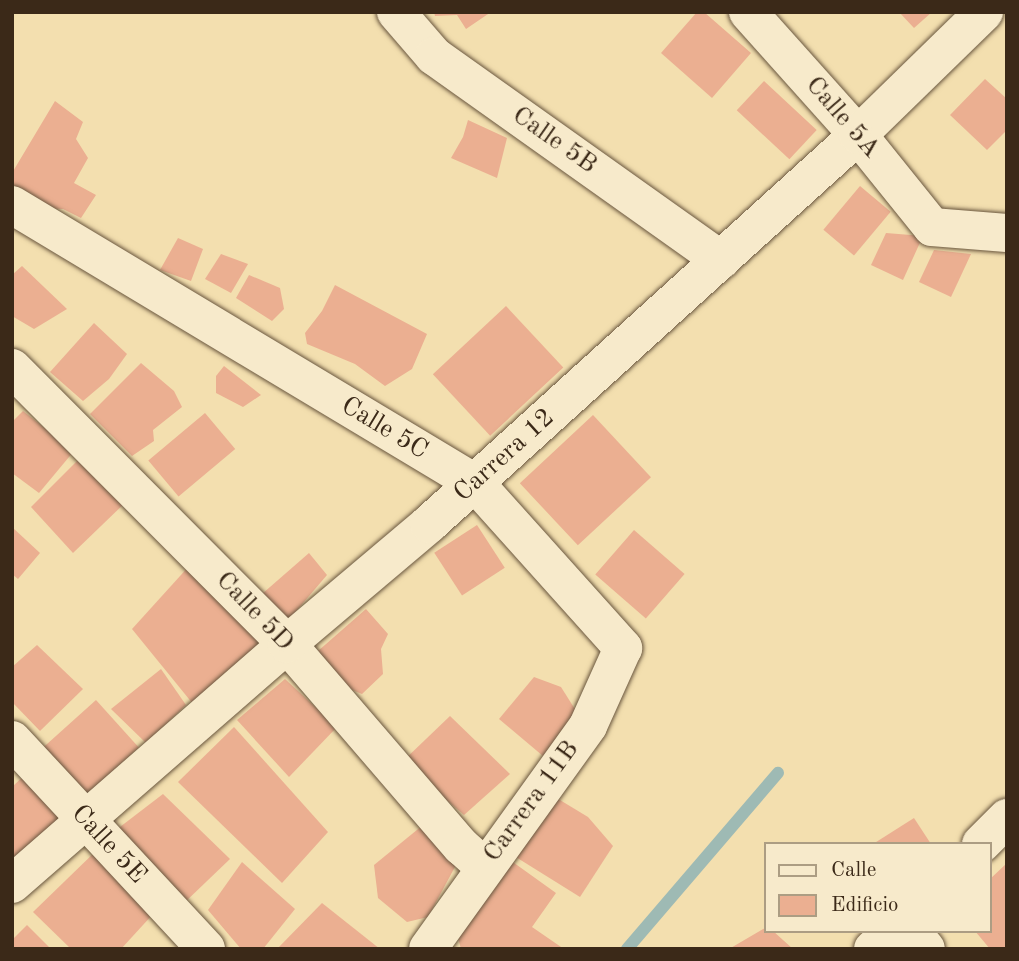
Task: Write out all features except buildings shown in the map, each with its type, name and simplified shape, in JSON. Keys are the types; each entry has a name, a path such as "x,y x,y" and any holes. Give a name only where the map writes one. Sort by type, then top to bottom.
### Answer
{"street":[{"name":"Calle 5B","path":"396,12 434,56 720,260"},
{"name":"Calle 5A","path":"748,12 858,135 932,227 1007,233"},
{"name":"Carrera 12","path":"12,884 475,483 858,135 984,12"},
{"name":"Calle 5C","path":"12,205 475,483 624,648"},
{"name":"Calle 5D","path":"12,368 287,644 461,846 484,867"},
{"name":"Carrera 11B","path":"428,949 484,867 588,726 624,648"},
{"name":"Calle 5E","path":"12,740 205,949"},
{"path":"983,842 1007,818"},
{"path":"873,949 891,933"},
{"path":"913,933 926,949"}],"waterway":[{"path":"627,949 778,773"}]}
